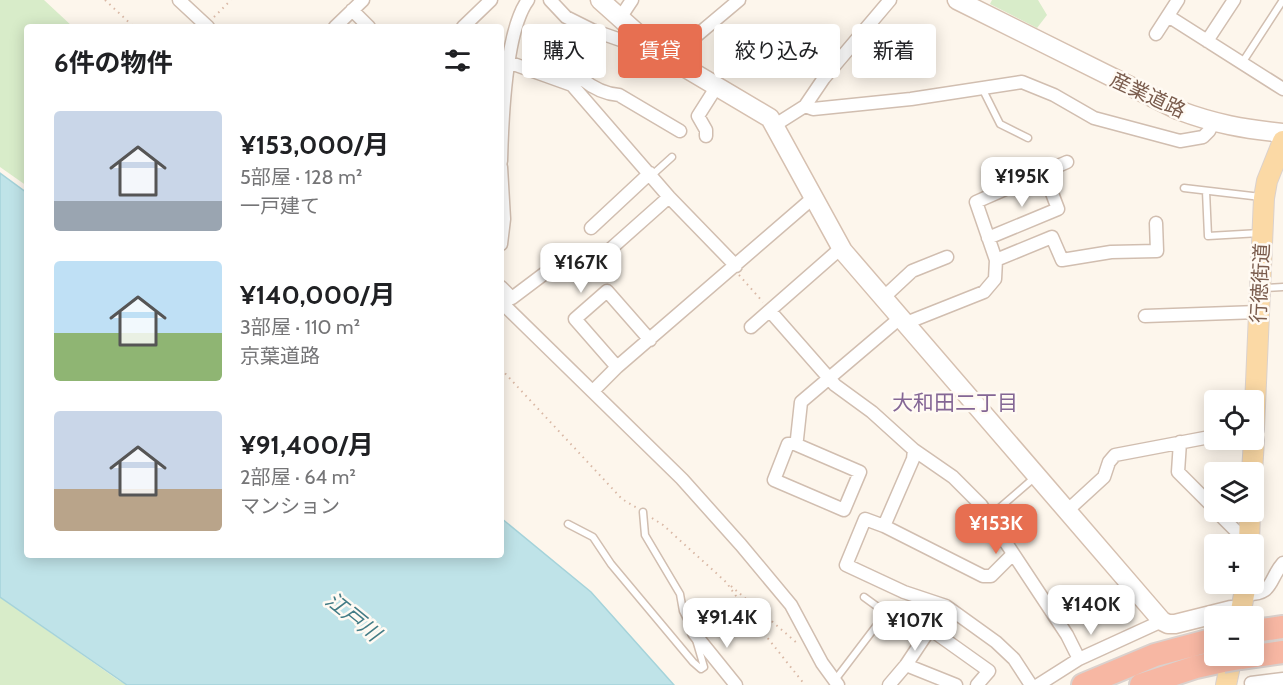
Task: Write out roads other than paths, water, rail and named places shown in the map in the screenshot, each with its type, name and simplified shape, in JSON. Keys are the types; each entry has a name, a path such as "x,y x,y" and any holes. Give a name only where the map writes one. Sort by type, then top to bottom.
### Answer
{"highway":[{"path":"1083,685 1155,655 1204,642"},
{"path":"1264,654 1283,652"},
{"path":"1141,685 1204,665"}],"main road":[{"name":"行徳街道","path":"1255,390 1264,198 1267,181 1283,141"},
{"path":"1226,685 1230,666"}],"street":[{"path":"179,0 205,24"},
{"path":"337,24 363,0"},
{"path":"466,24 491,0"},
{"path":"504,119 508,62 513,37 528,0"},
{"path":"550,0 566,17 592,30 618,39"},
{"path":"600,0 628,24"},
{"path":"621,18 632,0"},
{"path":"702,31 739,0"},
{"path":"775,125 805,106 824,78 890,0"},
{"name":"産業道路","path":"957,0 984,5 1178,110 1213,123 1249,130 1283,133"},
{"path":"1208,41 1234,0"},
{"path":"1156,34 1171,5 1208,41 1283,89"},
{"path":"352,10 366,24"},
{"path":"508,62 572,86 669,197 735,267"},
{"path":"702,77 760,111 775,125 841,248 1162,621 1175,624 1231,610 1268,589 1283,563"},
{"path":"572,86 582,80 609,94 619,95 680,131"},
{"path":"805,106 813,109 911,99 1022,82 1054,95 1094,118 1180,141 1203,137 1213,123"},
{"path":"706,136 706,130 698,116 717,86"},
{"path":"795,444 801,402 830,378 903,321 984,292 995,279 996,260 976,202 1067,162"},
{"path":"988,238 1058,209 1044,172"},
{"path":"591,228 651,175"},
{"path":"606,253 669,197"},
{"path":"596,388 814,197"},
{"path":"996,260 1052,237 1062,260 1111,252 1157,251 1156,223"},
{"path":"752,327 841,248"},
{"path":"504,290 512,298 573,252"},
{"path":"883,298 912,271 946,257"},
{"path":"617,368 575,319 607,291 650,340"},
{"path":"504,305 682,478 741,545 790,604 822,663 836,683"},
{"path":"770,310 835,385 872,412 914,450 953,477 981,505 1067,635 1079,659"},
{"path":"1145,316 1258,312"},
{"path":"1068,510 1104,477 1109,462 1115,455 1204,438"},
{"path":"1180,442 1178,472 1204,498"},
{"path":"789,444 795,444 860,472 844,510 774,480 789,444"},
{"path":"884,526 913,459 914,450"},
{"path":"1013,554 991,576 983,576 884,526 865,519 846,565 904,592 946,606 996,642 1014,659 1031,685"},
{"path":"1228,522 1239,534"},
{"path":"1038,685 1079,659 1162,621"},
{"path":"889,685 906,665 930,629 989,671 977,685"},
{"path":"694,633 736,685"},
{"path":"906,665 956,685"},
{"path":"1251,683 1283,679"}],"lane":[{"path":"1242,63 1283,0"},
{"path":"982,88 1000,124 1028,138"},
{"path":"651,175 672,157"},
{"path":"1184,188 1264,198"},
{"path":"1206,191 1208,236 1262,233"},
{"path":"1259,288 1283,286"},
{"path":"989,517 1037,476"},
{"path":"568,524 593,537 611,564 701,669 704,666 694,633 683,611 680,594 645,535 643,512"},
{"path":"836,683 886,613 864,597"}],"water":[{"name":"江戸川","path":"0,173 24,191 24,558 504,558 504,520 591,592 674,685 127,685 0,597"}],"district":[{"name":"大和田二丁目","path":"955,403"}]}
